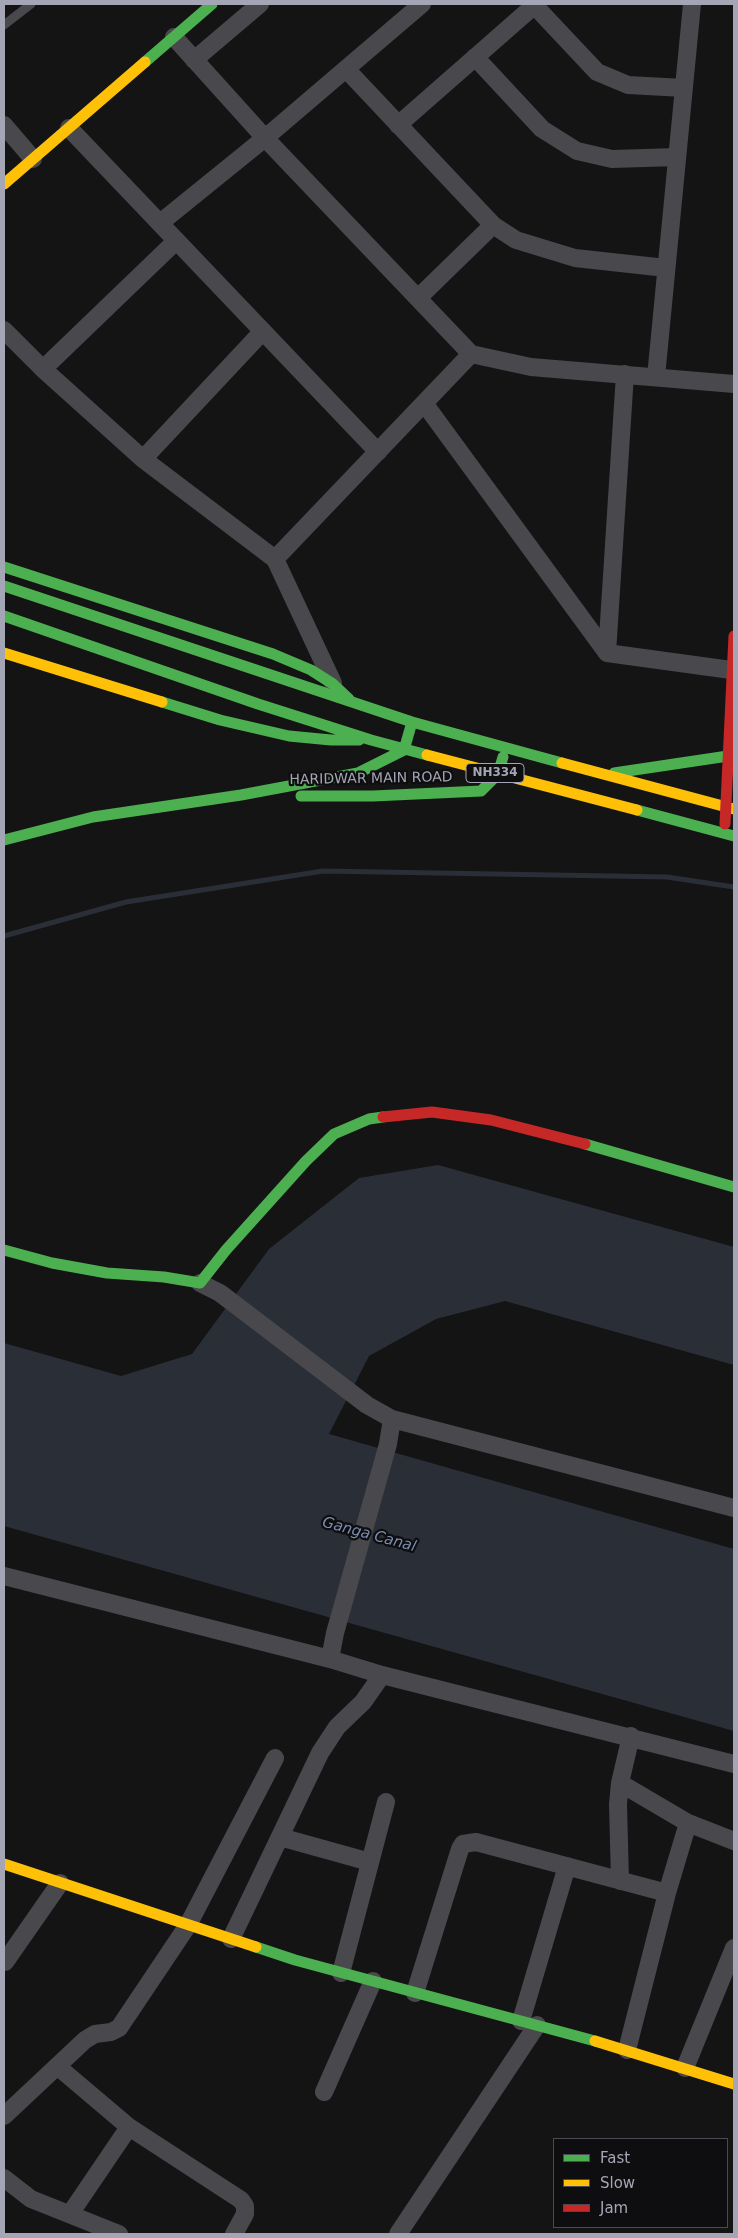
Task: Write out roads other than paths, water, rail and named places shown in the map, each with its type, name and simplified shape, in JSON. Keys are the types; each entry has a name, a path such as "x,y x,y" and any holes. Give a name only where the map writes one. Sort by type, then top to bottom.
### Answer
{"main road":[{"path":"4,184 212,4"},
{"path":"4,568 272,654 311,670 333,684 354,703"},
{"name":"NH334","path":"4,586 412,722 730,808"},
{"name":"NH334","path":"4,616 258,704 404,750 730,834"},
{"path":"730,834 732,758 731,670 734,636"},
{"path":"4,653 220,720 289,736 331,740 371,740"},
{"path":"404,750 412,722"},
{"name":"HARIDWAR MAIN ROAD","path":"241,795 373,796 481,791 498,774 506,748"},
{"name":"HARIDWAR MAIN ROAD","path":"4,840 93,816 241,795 358,773 404,750"},
{"path":"604,775 732,758"},
{"path":"4,1250 52,1263 107,1273 164,1277 200,1283 246,1228 334,1134 369,1119 432,1112 490,1120 563,1138 734,1187"},
{"path":"4,1864 231,1940 416,1993 627,2050 734,2084"}],"street":[{"path":"194,60 260,4"},
{"path":"160,223 266,138 422,4"},
{"path":"398,125 535,4 597,72 628,85 684,88"},
{"path":"656,377 692,4"},
{"path":"174,37 266,138 471,354 531,367 734,384"},
{"path":"475,57 542,129 577,151 612,159 677,157"},
{"path":"346,70 493,225 516,240 575,258 666,268"},
{"path":"4,125 33,159"},
{"path":"69,128 378,452"},
{"path":"418,298 493,225"},
{"path":"43,369 176,241"},
{"path":"4,330 43,369 143,459 275,559 333,684"},
{"path":"143,459 263,331"},
{"path":"275,559 471,354"},
{"path":"607,653 625,374"},
{"path":"424,403 607,653 731,670"},
{"path":"200,1283 220,1294 367,1405 392,1418 734,1508"},
{"path":"330,1659 335,1633 388,1444 392,1418"},
{"path":"4,1576 330,1659 382,1675 631,1736 734,1764"},
{"path":"231,1940 324,1746 337,1727 363,1702 382,1675"},
{"path":"620,1880 618,1804 620,1783 631,1736"},
{"path":"4,2116 91,2035 111,2032 119,2028 188,1925 275,1758"},
{"path":"620,1783 688,1823 734,1841"},
{"path":"341,1972 386,1802"},
{"path":"627,2050 667,1892 688,1823"},
{"path":"280,1837 370,1862"},
{"path":"416,1993 460,1849 464,1844 476,1842 667,1892"},
{"path":"398,2234 529,2023 567,1866"},
{"path":"5,1962 60,1883"},
{"path":"685,2068 734,1948"},
{"path":"324,2092 373,1981"},
{"path":"57,2066 129,2127 241,2200 245,2206 245,2214 234,2234"},
{"path":"70,2214 129,2127"},
{"path":"4,2178 18,2191 31,2199 119,2234"}],"lane":[{"path":"4,25 31,4"}],"water":[{"name":"Ganga Canal","path":"438,1165 734,1247 734,1365 505,1301 436,1319 369,1356 329,1434 734,1549 734,1731 4,1526 4,1343 121,1376 192,1354 269,1249 359,1178"}],"waterway":[{"path":"4,936 126,902 323,871 667,877 734,887"}]}
